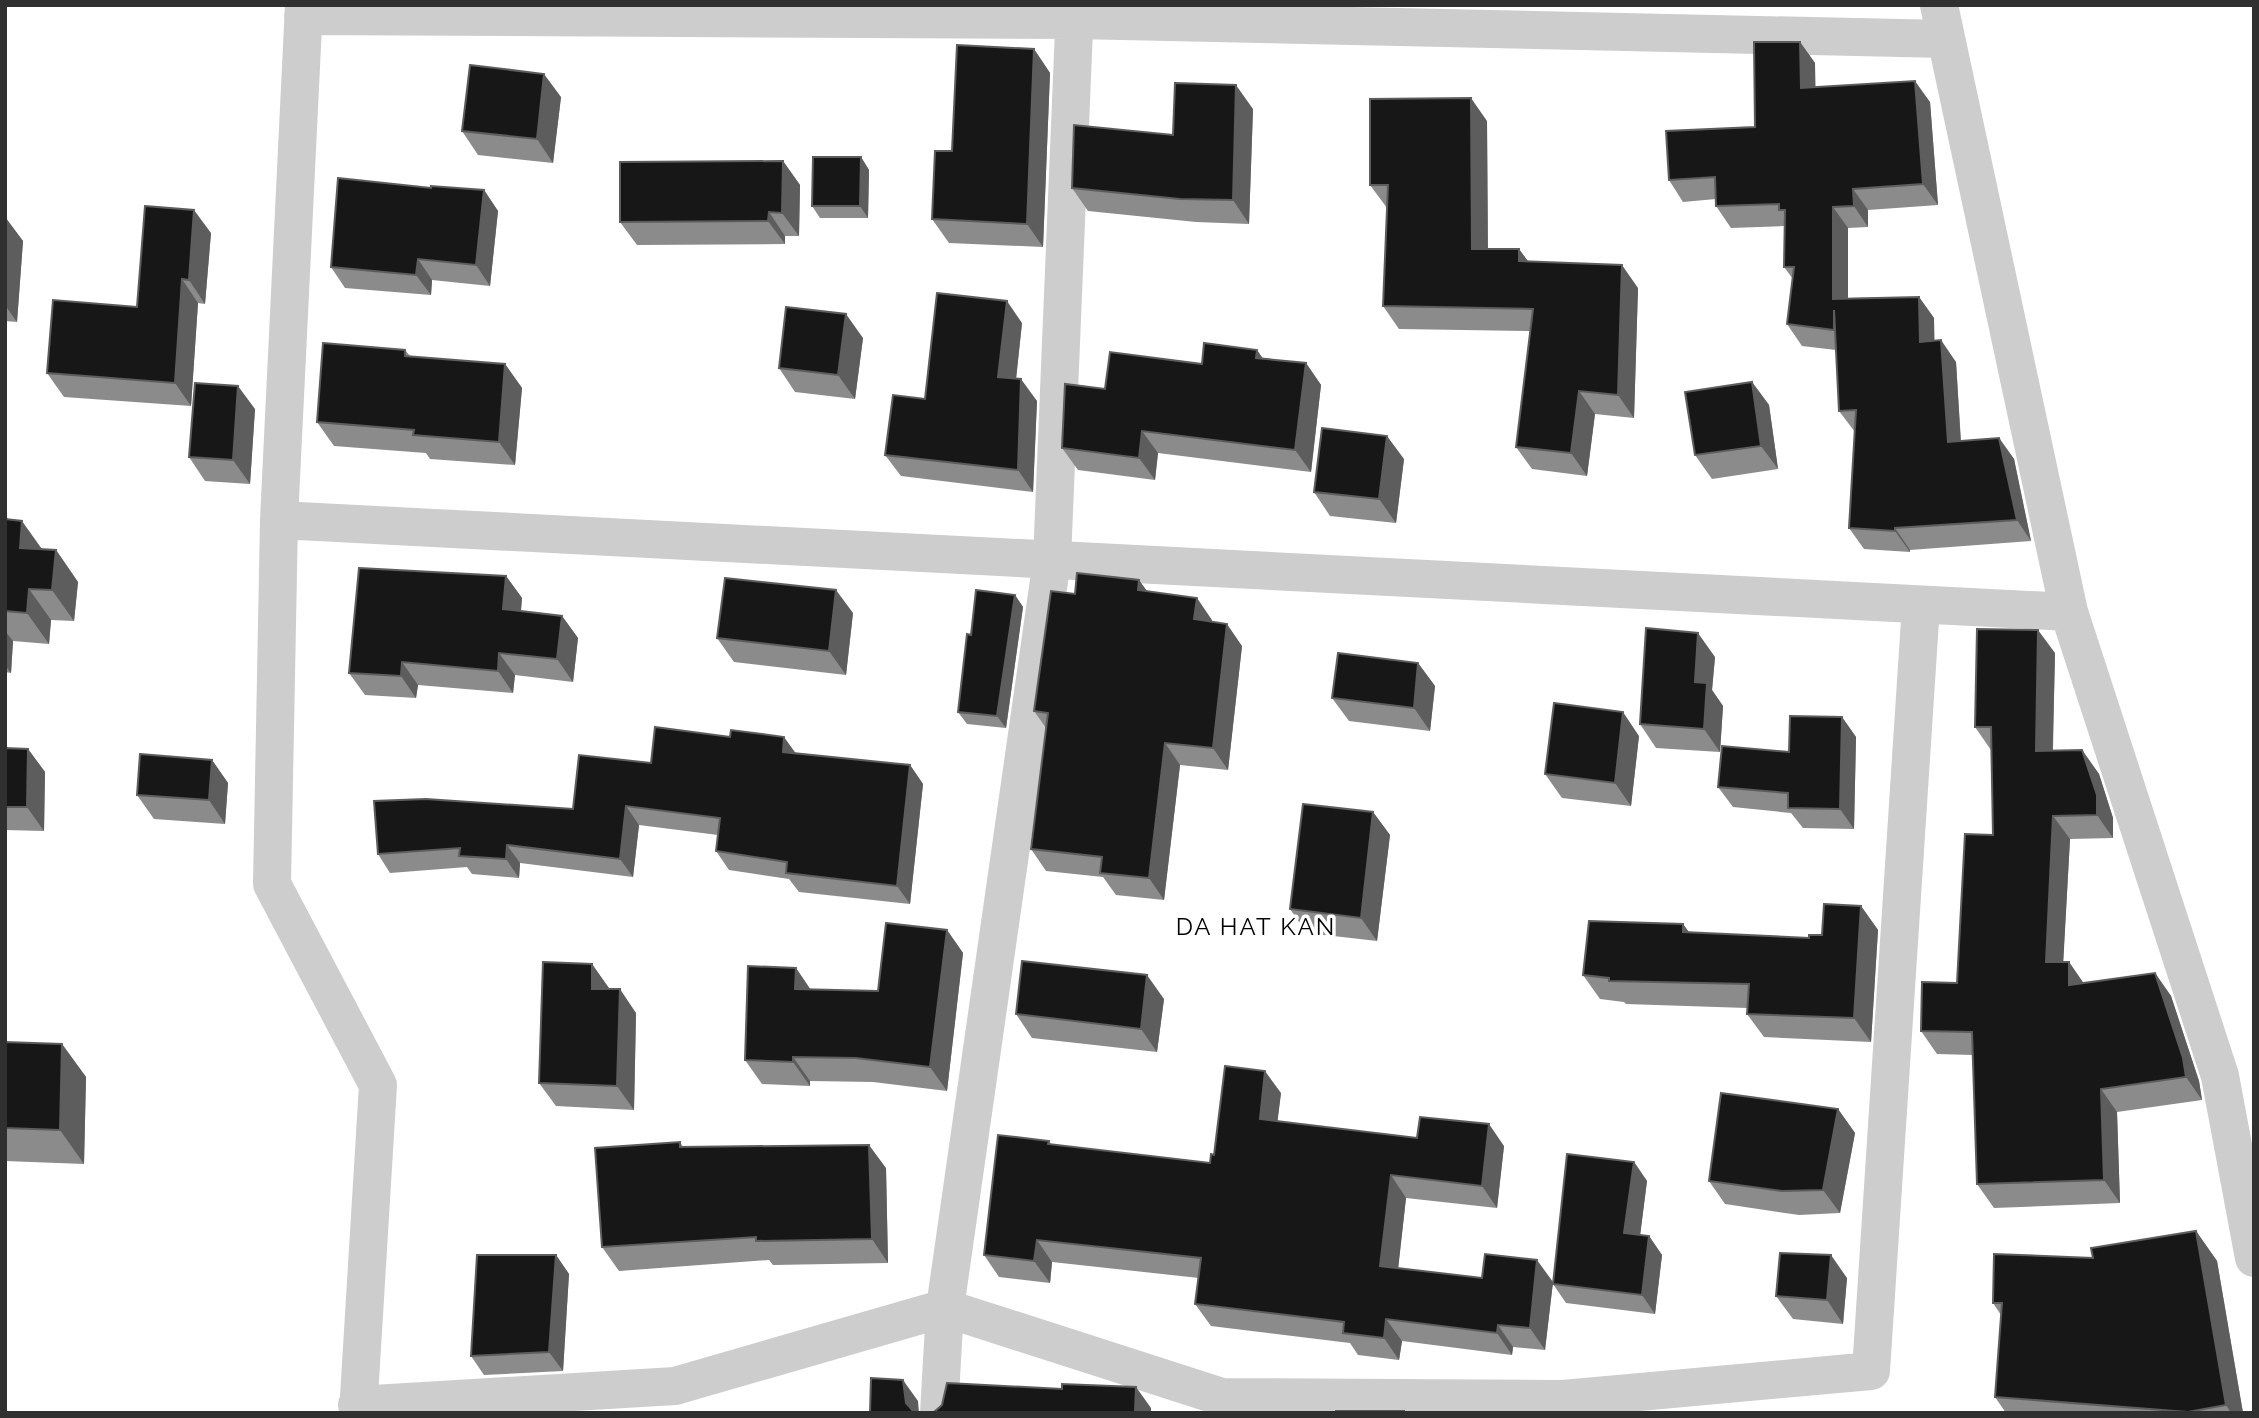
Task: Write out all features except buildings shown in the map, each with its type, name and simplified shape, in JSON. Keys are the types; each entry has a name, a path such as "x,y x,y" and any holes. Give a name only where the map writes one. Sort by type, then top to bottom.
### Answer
{"street":[{"path":"1921,605 1871,1371 1563,1399 1222,1397 945,1308 675,1387 357,1409 379,1085 272,884 279,520 303,11 1075,13 1942,22 2069,612 2220,1076 2254,1258"},
{"path":"939,1413 945,1308 1052,560 1075,13"},
{"path":"279,520 2069,612"}],"district":[{"name":"DA HAT KAN","path":"1256,927"}]}
